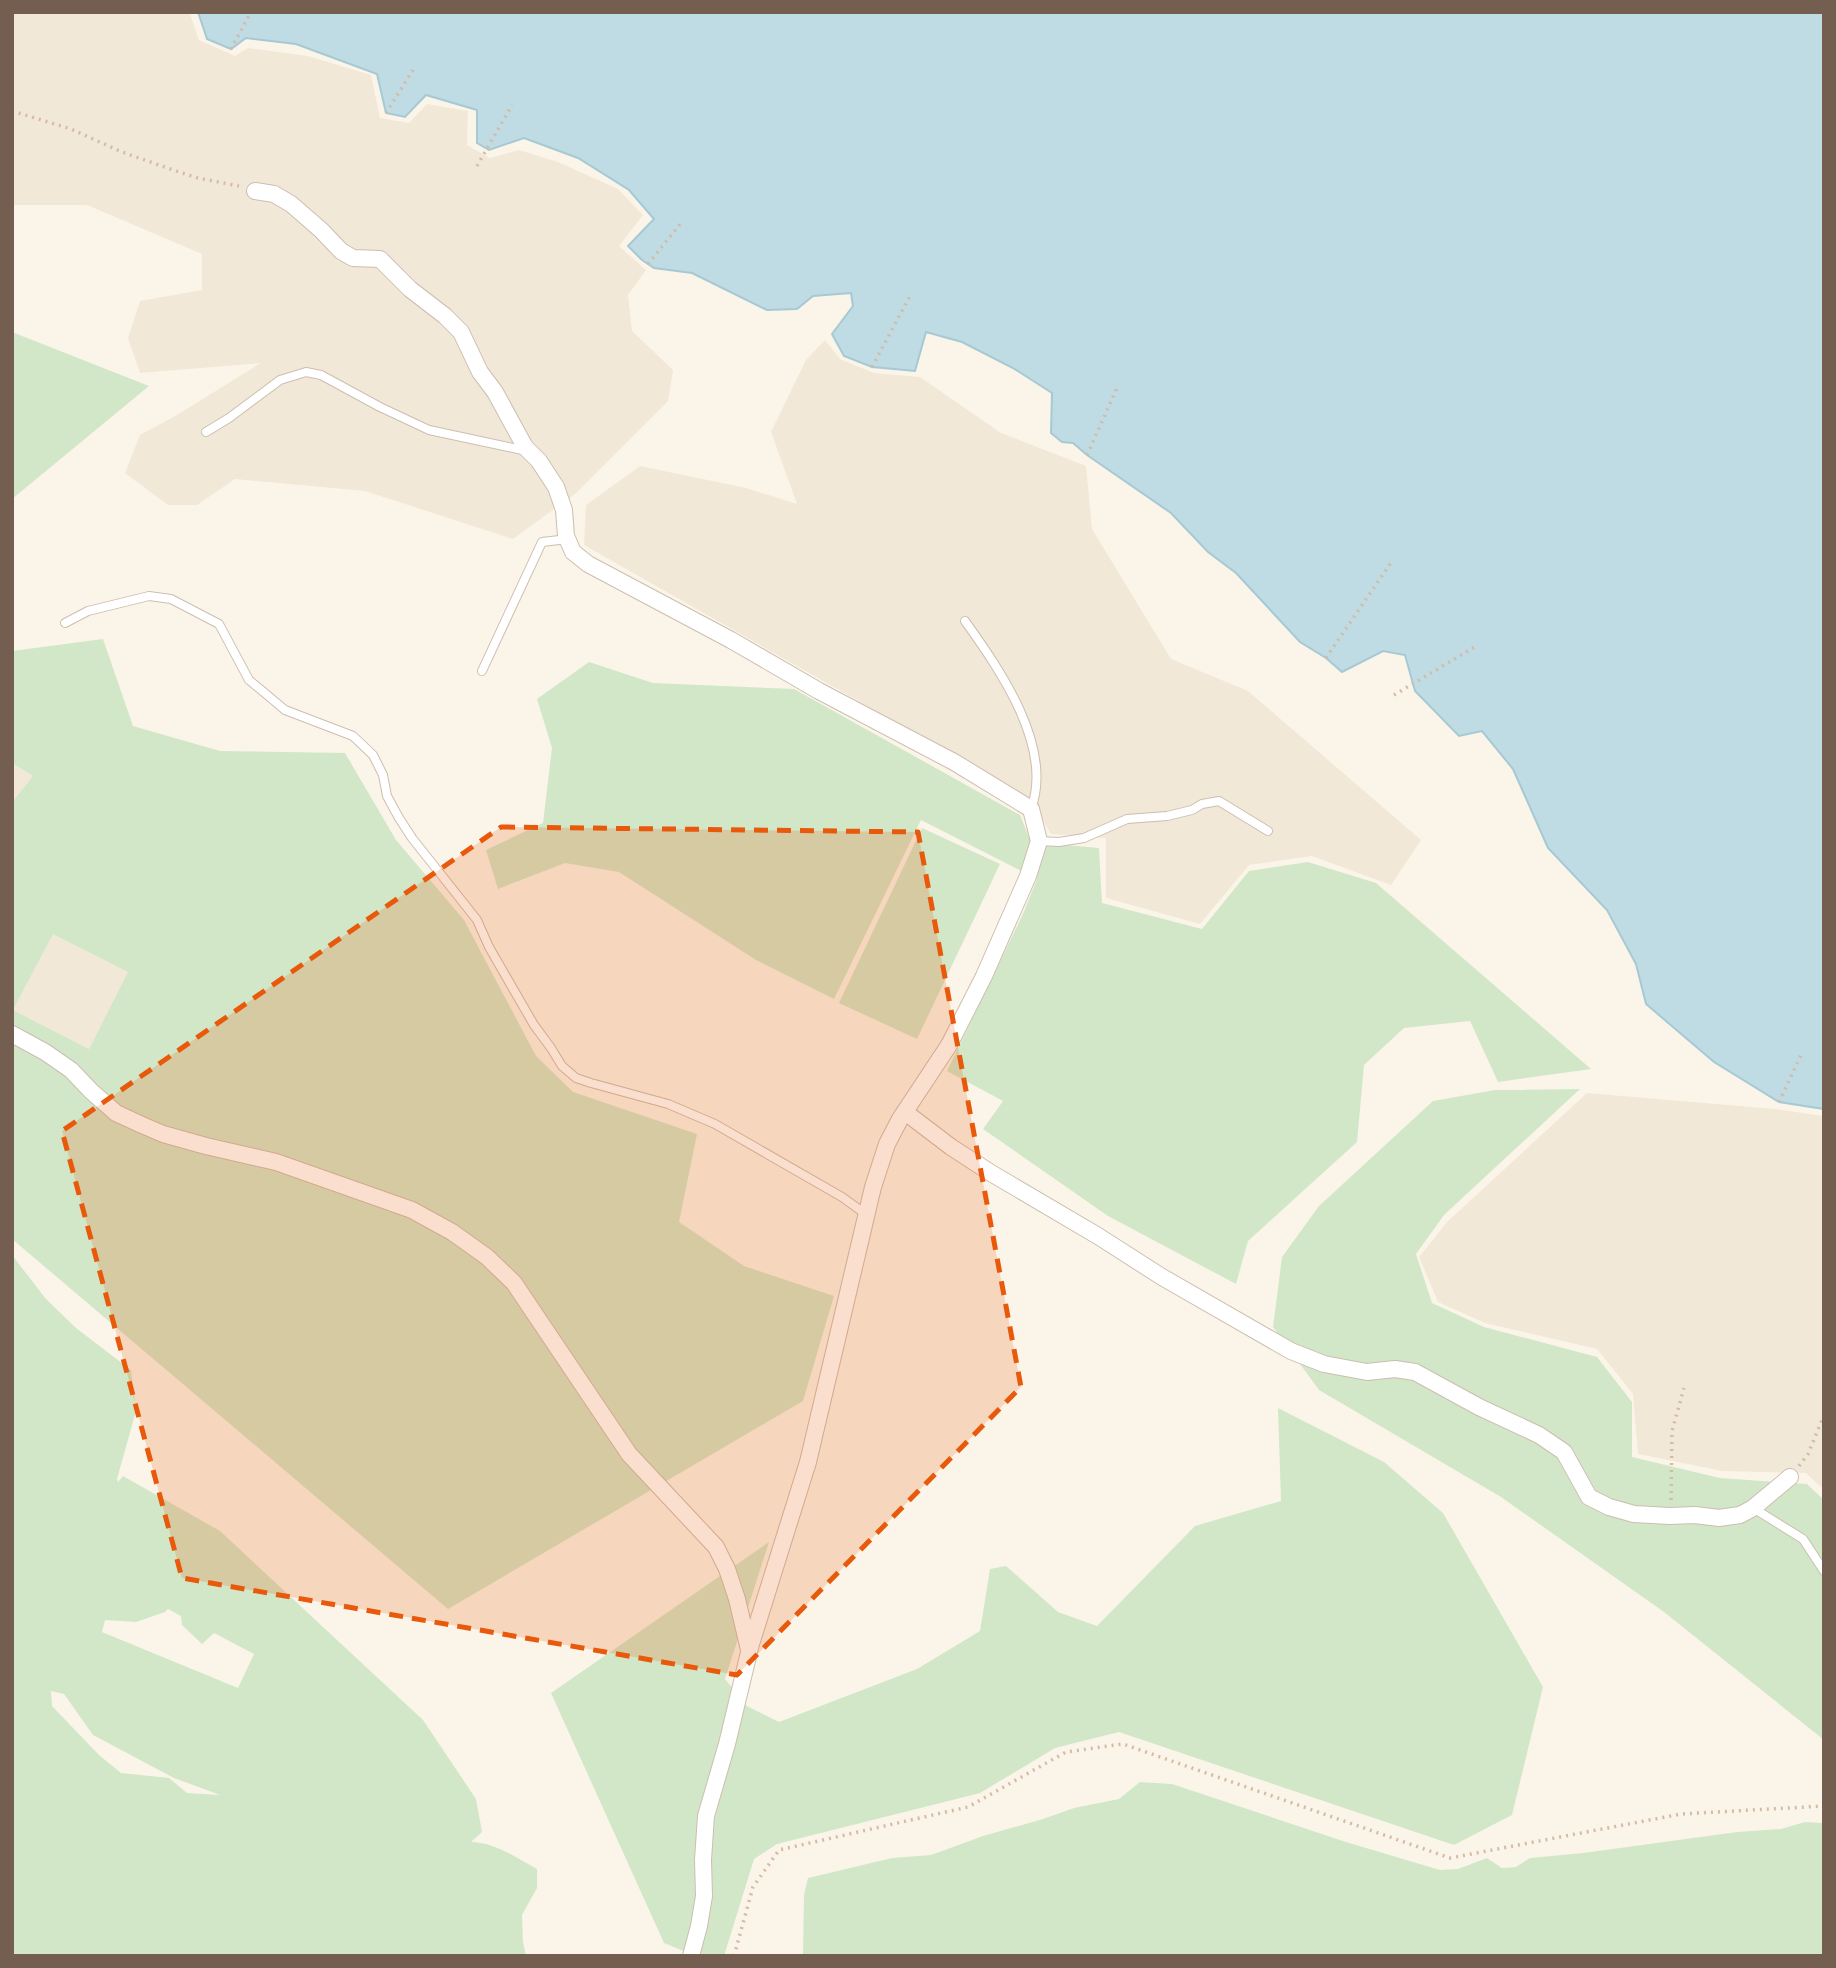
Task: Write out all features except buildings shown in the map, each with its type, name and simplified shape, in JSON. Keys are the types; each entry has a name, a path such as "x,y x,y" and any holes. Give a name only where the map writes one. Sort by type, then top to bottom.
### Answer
{"street":[{"path":"255,191 274,194 292,204 341,251 353,258 380,259 410,289 461,332 480,372 495,392 518,436 556,486 573,552 588,564 954,762 1031,809 1039,841 1028,876 984,976 949,1045 887,1144 873,1187 808,1462 749,1653 706,1816 704,1896 691,1956"},
{"path":"12,1034 71,1070 116,1113 163,1134 276,1162 412,1210 452,1232 487,1256 514,1283 629,1454 716,1547 737,1598 749,1653"},
{"path":"905,1112 991,1173 1162,1277 1291,1351 1324,1364 1367,1371 1415,1371 1479,1407 1539,1435 1564,1452 1589,1497 1609,1507 1634,1514 1719,1518 1740,1515 1753,1508 1790,1477"}],"lane":[{"path":"206,432 280,380 306,372 321,375 429,430 530,452"},
{"path":"482,671 542,542 568,540"},
{"path":"65,623 88,611 149,596 171,599 219,624 249,680 285,710 353,736 373,755 383,775 387,796 398,818 477,920 489,947 534,1025 562,1066 576,1077 591,1083 668,1104 715,1124 867,1215"},
{"path":"965,621 1007,687 1032,740 1037,769 1035,797 1031,809"},
{"path":"1039,841 1059,842 1084,838 1127,819 1167,816 1219,801 1268,831"},
{"path":"1753,1508 1803,1539 1824,1571"}],"path":[{"path":"232,49 251,12"},
{"path":"386,113 413,70"},
{"path":"477,166 512,105"},
{"path":"12,111 71,129 122,152 173,170 255,191"},
{"path":"648,264 681,223"},
{"path":"872,367 910,296"},
{"path":"1087,455 1117,388"},
{"path":"1326,657 1392,561"},
{"path":"1394,695 1478,645"},
{"path":"1779,1102 1802,1053"},
{"path":"1670,1516 1672,1431 1684,1388"},
{"path":"1790,1477 1808,1454 1824,1415"},
{"path":"734,1956 753,1887 779,1850 968,1807 1066,1752 1123,1744 1450,1858 1681,1814 1824,1806"}],"highlighted area":[{"path":"501,827 918,832 1021,1387 737,1675 182,1578 62,1131"}],"shaded area":[{"path":"12,12 187,12 199,40 235,56 248,48 308,56 371,75 380,118 409,123 427,104 468,111 467,145 490,158 519,150 558,162 618,189 643,215 619,246 646,270 628,295 632,331 673,370 668,401 575,494 513,539 365,491 235,479 197,505 168,505 125,473 140,435 261,363 140,373 128,338 140,301 202,290 202,254 87,205 12,205"},
{"path":"825,340 840,359 874,373 920,377 1001,433 1086,466 1092,529 1171,659 1248,691 1421,840 1391,885 1312,856 1249,865 1200,924 1106,898 1106,838 1051,834 1033,804 987,774 584,545 586,505 640,466 746,488 797,504 771,432 806,360"},
{"path":"12,763 33,776 12,802"},
{"path":"53,933 129,972 89,1049 13,1010"},
{"path":"1587,1093 1775,1109 1824,1116 1824,1490 1806,1473 1722,1471 1638,1454 1633,1394 1597,1349 1485,1323 1438,1302 1419,1257 1447,1222"}],"green space":[{"path":"12,332 149,386 12,499"},
{"path":"103,639 133,726 220,751 345,753 396,840 464,920 536,1056 573,1092 697,1134 679,1222 744,1266 834,1296 803,1401 448,1609 12,1239 12,802 33,776 12,763 12,651","holes":["53,934 128,972 89,1049 13,1010"]},
{"path":"589,662 653,683 794,689 1020,815 1031,842 1099,848 1102,903 1202,929 1249,871 1308,862 1376,883 1591,1069 1498,1082 1470,1021 1404,1028 1364,1065 1357,1142 1248,1241 1236,1284 1108,1216 983,1129 1003,1101 947,1071 1023,914 1037,879 921,820 834,999 756,960 619,872 565,863 498,889 486,850 543,823 552,748 537,699"},
{"path":"922,828 1000,864 917,1039 839,1003"},
{"path":"1580,1089 1444,1215 1416,1254 1432,1303 1484,1327 1597,1357 1632,1402 1632,1457 1720,1478 1807,1484 1824,1500 1824,1740 1664,1612 1501,1497 1319,1390 1273,1327 1282,1257 1319,1206 1433,1101 1495,1090"},
{"path":"12,1255 46,1299 76,1328 131,1370 136,1411 118,1482 123,1476 220,1531 423,1720 476,1799 482,1832 471,1842 497,1848 537,1869 537,1888 522,1915 526,1956 12,1956","holes":["168,1609 181,1616 182,1625 202,1644 214,1633 254,1654 238,1688 102,1632 105,1620 136,1622","51,1691 64,1694 93,1735 174,1778 220,1795 187,1793 169,1778 121,1773 99,1755 52,1706"]},
{"path":"1278,1408 1384,1462 1443,1513 1543,1687 1512,1815 1454,1845 1119,1732 1055,1748 980,1793 777,1844 754,1859 724,1956 696,1956 664,1943 551,1693 769,1542 725,1679 747,1706 779,1722 917,1669 980,1631 990,1569 1006,1566 1058,1612 1097,1626 1195,1526 1281,1501"},
{"path":"1140,1782 1172,1784 1440,1870 1458,1869 1487,1858 1502,1868 1516,1867 1530,1858 1781,1829 1805,1822 1824,1823 1824,1956 803,1956 804,1895 808,1878 892,1858 931,1855 1074,1808 1119,1799"}],"water":[{"path":"198,12 1824,12 1824,1109 1779,1102 1714,1062 1646,1004 1636,964 1607,910 1548,848 1513,769 1482,731 1459,736 1415,691 1405,655 1383,651 1342,672 1300,642 1236,573 1208,552 1171,513 1073,443 1062,442 1051,433 1052,393 1013,368 962,342 926,332 915,371 872,367 844,356 832,334 853,306 851,293 813,296 797,309 767,310 692,273 654,268 628,246 654,219 629,190 578,158 524,138 489,150 477,143 477,110 426,95 405,117 386,113 377,74 296,44 246,38 231,49 207,39"}]}
